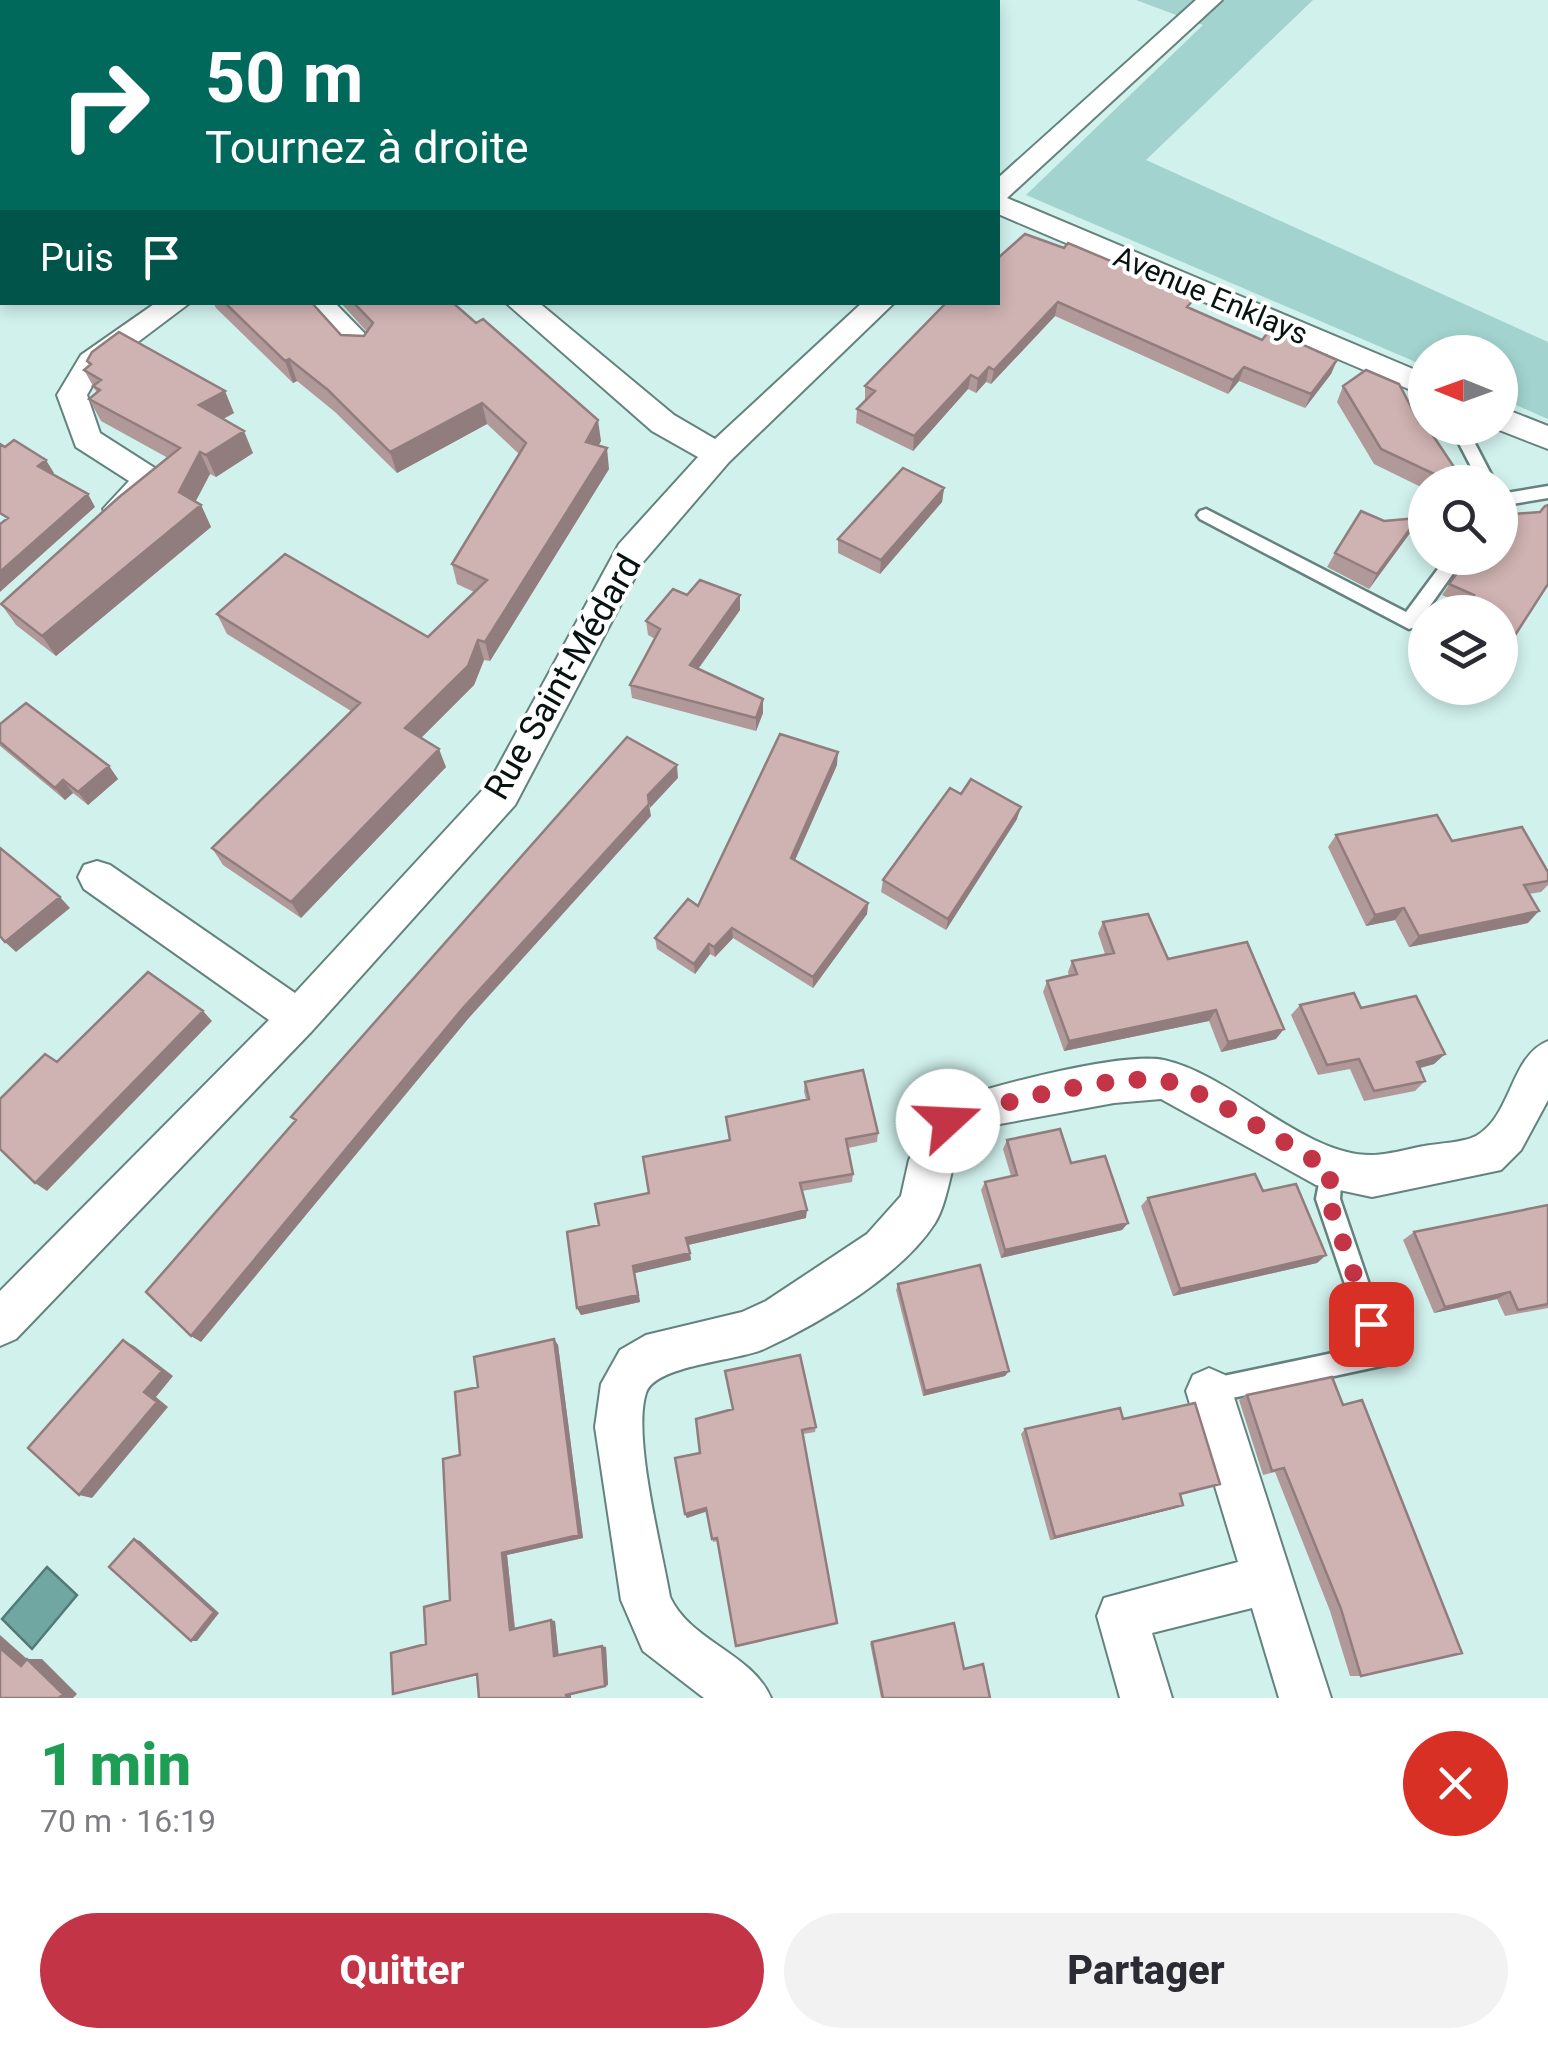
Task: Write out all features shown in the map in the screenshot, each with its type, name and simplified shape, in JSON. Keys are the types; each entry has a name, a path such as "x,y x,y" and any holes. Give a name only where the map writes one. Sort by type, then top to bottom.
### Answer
{"street":[{"path":"1000,190 1210,0"},
{"name":"Avenue Enklays","path":"1000,205 1408,379"},
{"path":"92,533 150,480 87,439 72,395 91,362 173,305"},
{"path":"320,305 361,347"},
{"path":"524,305 663,423 718,454"},
{"name":"Rue Saint-Médard","path":"0,1322 298,1018 502,794 574,654 632,553 718,454 878,305"},
{"path":"1518,426 1548,438"},
{"path":"97,877 298,1018"},
{"path":"745,1698 661,1634 646,1600 618,1427 624,1384 636,1366 662,1351 746,1334 782,1316 883,1250 920,1207 930,1160 948,1121 989,1106 1114,1083 1162,1080 1200,1095 1331,1170 1372,1176 1486,1155 1506,1136 1548,1060"},
{"path":"1209,1392 1305,1698"},
{"path":"1146,1698 1122,1616 1268,1579"}],"lane":[{"path":"1518,497 1548,492"},
{"path":"1206,515 1409,622 1443,575"},
{"path":"1209,1392 1382,1355 1328,1199 1331,1170"}],"shaded area":[{"path":"1136,0 1313,0 1146,160 1548,342 1548,419 1518,406 1518,335 1408,335 1408,359 1026,195 1203,25"},
{"path":"47,1567 77,1595 32,1649 2,1619"}],"building":[{"path":"1025,234 1064,248 1068,243 1196,297 1187,307 1262,340 1270,330 1337,360 1311,394 1244,367 1233,380 1058,302 994,370 989,367 978,379 971,375 914,436 857,409 875,391 865,386 944,305 1000,305 1000,256"},
{"path":"227,305 314,305 341,335 364,336 373,323 356,305 455,305 476,323 483,319 598,420 586,442 607,448 485,642 478,640 468,666 405,728 439,749 291,902 212,848 360,703 217,614 285,554 428,637 487,580 452,564 526,443 482,403 390,452 328,390 289,359 285,361"},
{"path":"119,332 225,391 199,405 244,431 206,455 200,452 179,492 201,505 42,636 1,604 118,498 180,448 89,399 100,390 93,386 101,380 84,370 91,364 87,361 92,352"},
{"path":"1366,370 1399,384 1408,401 1408,445 1439,445 1453,465 1415,465 1381,449 1343,386"},
{"path":"14,440 46,460 38,466 88,494 0,572 0,524 8,518 0,513 0,444 5,447"},
{"path":"903,468 944,488 881,560 838,539"},
{"path":"1548,505 1548,584 1518,630 1518,595 1474,595 1449,584 1456,575 1518,575 1518,514 1540,512"},
{"path":"1361,511 1384,521 1408,519 1408,532 1377,574 1335,553"},
{"path":"700,580 740,595 690,665 763,699 756,718 630,685 660,629 646,621 673,589 687,595"},
{"path":"26,703 109,766 78,792 63,780 55,788 0,742 0,724"},
{"path":"780,734 838,752 791,858 868,903 813,977 732,928 714,947 709,944 694,964 655,938 688,899 698,906"},
{"path":"627,737 677,765 648,795 649,804 463,1008 191,1336 146,1292 296,1120 291,1117"},
{"path":"971,779 1021,807 948,919 883,880 950,788 961,794"},
{"path":"1437,815 1452,841 1522,827 1548,872 1548,881 1524,885 1539,911 1419,936 1404,908 1375,915 1336,835"},
{"path":"0,848 60,897 5,942 0,936"},
{"path":"1148,914 1168,959 1247,942 1284,1029 1228,1042 1216,1010 1069,1041 1047,981 1077,974 1072,961 1114,953 1103,922"},
{"path":"148,972 203,1011 35,1183 0,1149 0,1099 45,1054 57,1062"},
{"path":"1354,993 1361,1008 1416,996 1445,1054 1417,1062 1425,1081 1374,1091 1359,1059 1327,1065 1300,1005"},
{"path":"863,1070 878,1133 846,1139 853,1174 800,1183 807,1210 686,1238 690,1253 633,1266 638,1295 577,1308 567,1232 599,1225 595,1204 649,1193 643,1157 730,1140 726,1117 809,1099 805,1082"},
{"path":"1060,1129 1071,1163 1105,1156 1128,1223 1005,1250 985,1182 1017,1175 1007,1140"},
{"path":"1255,1174 1263,1191 1296,1184 1326,1255 1180,1289 1148,1198"},
{"path":"1548,1205 1548,1304 1518,1310 1510,1292 1445,1307 1414,1232"},
{"path":"980,1265 1009,1371 925,1391 898,1284"},
{"path":"554,1339 579,1535 502,1553 510,1630 551,1620 554,1656 602,1646 605,1686 566,1695 567,1698 479,1698 477,1674 393,1694 391,1653 426,1644 424,1607 450,1600 443,1459 460,1455 455,1392 478,1387 474,1357"},
{"path":"123,1340 162,1371 144,1392 157,1402 79,1495 28,1448"},
{"path":"800,1355 816,1427 802,1430 837,1623 736,1646 717,1538 712,1539 706,1508 685,1514 675,1458 700,1453 696,1419 733,1409 725,1371"},
{"path":"1332,1377 1343,1405 1362,1400 1462,1653 1361,1676 1341,1609 1284,1468 1272,1471 1247,1395"},
{"path":"1195,1403 1220,1484 1180,1494 1183,1505 1055,1537 1025,1429 1120,1408 1123,1419"},
{"path":"134,1539 214,1612 191,1641 109,1567"},
{"path":"954,1623 964,1669 983,1664 990,1698 883,1698 872,1642"},
{"path":"0,1648 21,1666 27,1659 63,1694 59,1698 0,1698"}],"route":[{"path":"948,1121 989,1106 1114,1083 1162,1080 1200,1095 1331,1170 1328,1199 1371,1324"}]}
